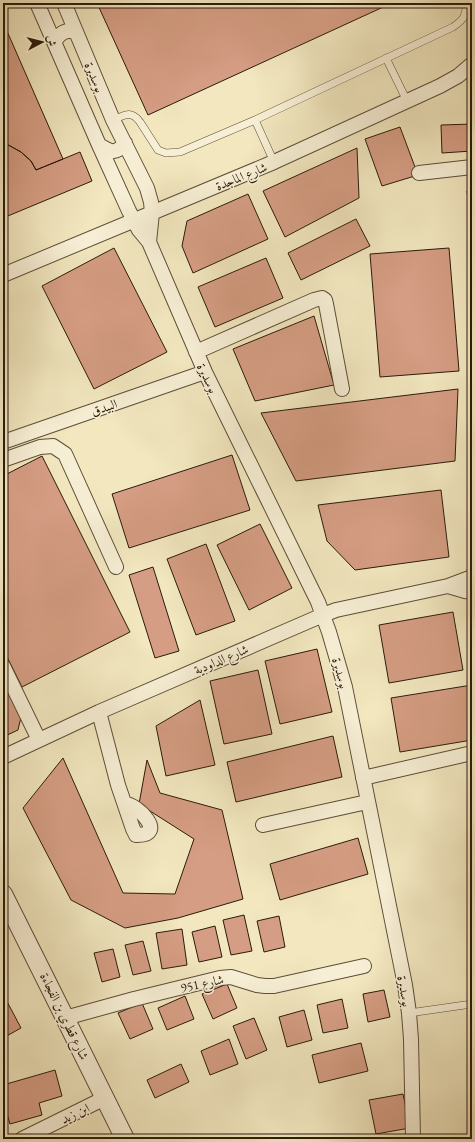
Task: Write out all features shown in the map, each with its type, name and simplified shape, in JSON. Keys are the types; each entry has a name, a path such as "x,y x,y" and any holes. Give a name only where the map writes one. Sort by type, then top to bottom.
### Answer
{"street":[{"name":"بوسديرة","path":"37,3 133,221 149,242 205,372 318,602 329,632 345,687 402,971 409,1013 413,1139"},
{"name":"بوسديرة","path":"64,3 113,120 147,188 152,213 149,242"},
{"path":"54,42 58,36 67,31 76,32"},
{"name":"شارع الماجدة","path":"3,275 274,162 440,86 458,76 472,64"},
{"path":"99,145 109,151 116,152 125,143"},
{"path":"419,173 472,167"},
{"path":"196,352 314,300 322,298 325,300 326,304 342,389"},
{"name":"البيدق","path":"3,442 205,372"},
{"path":"3,460 40,447 53,446 64,454 116,566"},
{"name":"شارع الداودية","path":"3,757 99,712 336,610 448,586 472,577"},
{"name":"شارع الداودية","path":"448,586 472,592"},
{"path":"3,666 39,740"},
{"path":"99,712 118,785 125,804"},
{"path":"363,778 472,752"},
{"path":"263,825 367,802"},
{"name":"شارع قطري بن الفجاءة","path":"3,894 7,912 65,1018 125,1139"},
{"name":"شارع 951","path":"65,1018 220,978 231,977 257,985 274,986 364,966"},
{"name":"ابن زيد","path":"22,1139 105,1098"}],"lane":[{"path":"113,120 133,114 137,117 158,150 166,153 175,153 255,120 453,27 463,20 467,10 466,3"},
{"path":"386,58 407,101"},
{"path":"255,120 274,162"},
{"path":"409,1013 472,1004"}],"building":[{"path":"97,3 392,3 148,115"},
{"path":"3,22 63,159 36,170 31,161 21,152 3,142"},
{"path":"472,124 472,151 442,153 441,125"},
{"path":"400,127 418,175 382,186 365,139"},
{"path":"3,142 21,152 31,161 36,170 80,152 92,181 3,218"},
{"path":"357,148 359,198 285,237 263,191"},
{"path":"467,191 472,191 472,215 470,215"},
{"path":"248,194 268,239 193,273 182,246 187,221"},
{"path":"356,219 370,246 301,280 288,253"},
{"path":"114,248 167,352 94,389 42,286"},
{"path":"449,248 459,371 380,377 370,254"},
{"path":"266,258 283,298 215,327 198,287"},
{"path":"314,316 334,385 255,401 233,349"},
{"path":"458,389 455,461 296,481 261,413"},
{"path":"232,455 250,510 129,548 112,494"},
{"path":"42,456 130,632 22,687 3,649 3,476"},
{"path":"441,490 449,557 355,570 327,541 318,505"},
{"path":"260,524 292,588 249,610 217,545"},
{"path":"206,544 235,621 196,635 167,559"},
{"path":"153,567 179,651 155,658 129,575"},
{"path":"453,612 463,670 389,683 379,625"},
{"path":"317,649 332,712 280,724 265,661"},
{"path":"258,670 272,734 224,744 210,681"},
{"path":"3,680 21,717 18,730 3,737"},
{"path":"472,685 472,740 400,752 391,698"},
{"path":"200,700 215,765 166,776 156,726"},
{"path":"333,736 342,777 236,802 227,762"},
{"path":"63,758 123,893 175,894 194,839 139,804 147,760 160,793 222,810 243,899 178,918 125,928 71,900 23,808"},
{"path":"358,838 368,874 280,900 270,864"},
{"path":"244,915 252,951 231,955 223,920"},
{"path":"279,916 285,947 264,952 257,921"},
{"path":"215,926 222,957 199,962 192,932"},
{"path":"182,929 187,965 162,969 156,933"},
{"path":"143,941 151,971 133,975 125,945"},
{"path":"113,949 120,977 102,982 94,953"},
{"path":"227,984 237,1008 213,1019 202,994"},
{"path":"384,990 390,1017 368,1022 363,994"},
{"path":"3,994 21,1028 3,1038"},
{"path":"185,996 194,1019 167,1030 158,1008"},
{"path":"342,999 348,1028 323,1033 317,1005"},
{"path":"142,1003 153,1029 130,1039 118,1013"},
{"path":"304,1010 312,1040 287,1047 279,1017"},
{"path":"254,1018 267,1050 246,1059 233,1026"},
{"path":"229,1039 238,1064 210,1075 201,1051"},
{"path":"361,1043 368,1071 319,1083 312,1055"},
{"path":"181,1064 189,1082 155,1098 147,1080"},
{"path":"55,1070 62,1096 39,1103 42,1115 10,1124 3,1100 3,1085"},
{"path":"403,1094 410,1128 376,1134 369,1100"}]}
